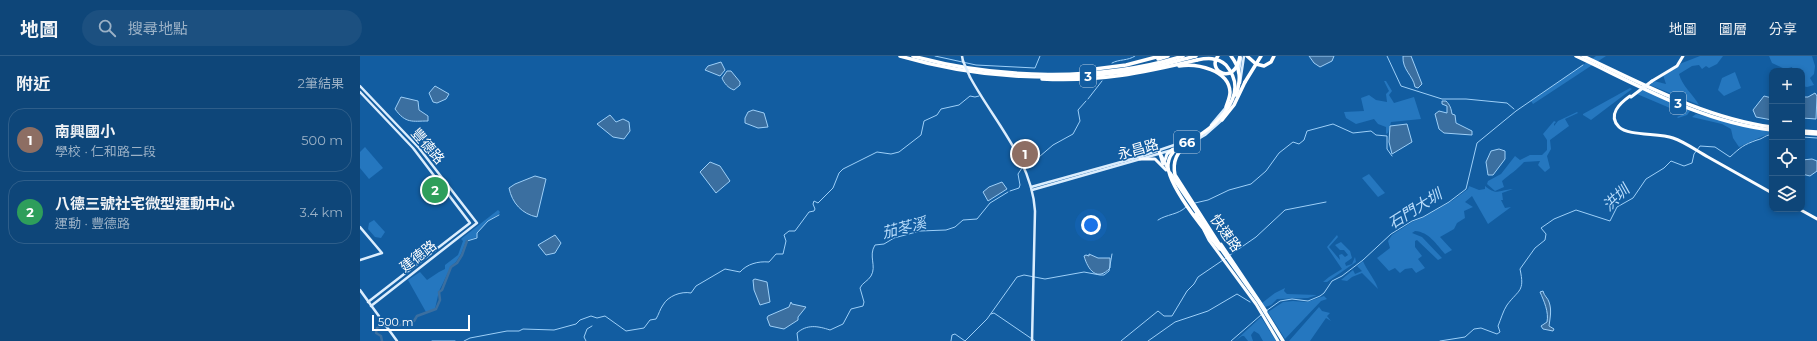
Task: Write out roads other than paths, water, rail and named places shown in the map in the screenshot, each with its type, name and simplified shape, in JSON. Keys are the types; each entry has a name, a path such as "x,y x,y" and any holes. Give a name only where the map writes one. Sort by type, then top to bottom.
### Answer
{"highway":[{"name":"3","path":"900,56 922,63 1005,76 1061,77 1144,69 1196,56"},
{"name":"3","path":"913,56 963,67 1046,74 1109,70 1140,66 1183,56"},
{"path":"1126,65 1160,56"},
{"path":"1046,74 1126,65 1168,56"},
{"path":"1005,76 1059,80 1124,78 1173,67 1211,56"},
{"path":"1218,56 1215,62 1216,67 1220,72 1227,74 1236,68 1240,56"},
{"name":"66","path":"1220,250 1182,187 1174,168 1175,159 1180,150 1215,125 1232,102 1240,78 1238,66 1231,56"},
{"path":"1247,56 1256,64 1264,66 1272,62 1274,56"},
{"path":"1222,120 1231,109 1261,56"},
{"name":"3","path":"1576,56 1704,110 1769,128"},
{"name":"3","path":"1583,56 1588,60"},
{"name":"66","path":"1094,80 1135,74 1207,58 1221,62 1232,73 1234,91 1226,110 1208,129 1174,151 1168,166 1169,175 1172,182 1203,228 1259,302 1283,341"},
{"path":"1173,67 1186,65 1202,66 1219,75 1230,89 1226,107"},
{"path":"1805,132 1817,133"},
{"path":"1170,173 1220,250"},
{"path":"1172,179 1192,206"}],"main road":[{"path":"962,56 970,77 1014,148 1033,194 1035,211 1032,340"},
{"name":"永昌路","path":"1038,186 1140,159 1198,135 1212,124 1226,107 1234,93 1238,80 1240,56"},
{"name":"永昌路","path":"1031,188 1173,149 1196,141 1222,120 1230,108 1239,90 1244,56"},
{"name":"3","path":"1682,56 1677,66 1651,81 1624,101 1616,111 1615,117 1618,123 1624,129 1668,135 1769,190"},
{"name":"豐德路","path":"360,86 419,148 477,223"},
{"name":"豐德路","path":"360,92 414,150 470,222"},
{"path":"1166,166 1165,156 1173,149"},
{"path":"1160,152 1166,170"},
{"name":"快速路","path":"1160,152 1170,173 1268,314 1283,341"},
{"path":"1140,159 1155,159 1166,170"},
{"name":"快速路","path":"1166,170 1200,222 1206,235 1220,250 1278,341"},
{"path":"1029,182 1035,186 1038,186 1033,194"},
{"path":"1178,190 1179,196"},
{"path":"1805,211 1817,218"},
{"name":"建德路","path":"368,302 470,222"},
{"name":"建德路","path":"371,306 477,223"},
{"path":"360,227 382,253 360,260"},
{"path":"360,290 397,341"}],"waterway":[{"path":"935,56 976,65 1035,68 1040,56"},
{"name":"茄苳溪","path":"1112,63 1135,56"},
{"path":"1387,56 1401,86 1442,99 1466,99 1507,103 1514,109"},
{"name":"石門大圳","path":"1266,311 1280,301 1292,299 1308,301 1320,296 1324,293 1332,281 1342,276 1363,260 1391,234 1412,221 1423,217 1449,202 1466,189 1477,143 1516,111 1583,65"},
{"name":"茄苳溪","path":"1088,99 1102,81"},
{"path":"464,341 470,338 507,331 519,331 523,329 554,330 576,324 580,320 591,316 597,318 605,316 626,331 644,328 650,320 656,319 665,302 671,297 683,293 691,293 696,286 725,269 740,272 749,265 769,262 776,254 783,254 786,241 784,235 789,231 795,231 809,212 814,211 814,201 818,203 833,188 839,173 843,169 877,152 891,154 899,152 921,135 924,121 937,115 941,109 959,105 970,96 979,96"},
{"name":"茄苳溪","path":"1039,157 1053,145 1073,134 1080,121 1078,110 1086,101"},
{"path":"1195,203 1208,200 1229,190 1251,184 1266,171 1279,153 1293,142 1299,144 1304,140 1307,131 1333,124 1353,133 1371,131 1376,135 1387,136 1387,149 1392,156"},
{"name":"洪圳","path":"1440,341 1465,337 1474,329 1481,328 1497,334 1500,332 1498,326 1504,310 1520,290 1522,282 1520,269 1535,248 1545,240 1546,234 1541,228 1554,219 1576,210 1610,221 1617,207 1633,198 1646,179 1664,168 1671,161 1684,166 1692,163 1694,154 1700,146 1715,147 1730,157 1745,145 1769,135"},
{"name":"洪圳","path":"1805,137 1817,138"},
{"name":"茄苳溪","path":"1024,166 1036,157"},
{"name":"茄苳溪","path":"1010,191 1019,188 1020,185 1018,174 1022,168"},
{"name":"茄苳溪","path":"798,341 797,333 801,330 809,327 830,330 843,324 851,309 863,306 864,302 860,288 870,278 873,272 872,253 875,245 884,244 894,238 920,231 946,230 955,227 963,220 977,219 990,203 1008,192"},
{"path":"1230,255 1256,237 1285,210 1326,202"},
{"path":"1158,220 1180,212 1186,207"},
{"path":"467,241 477,238 477,233 488,221 499,215"},
{"path":"382,341 381,336 376,333 377,328 380,326 400,325 414,321 417,316 436,309 440,300 439,292 442,290 451,267 457,263 462,255 467,241"},
{"path":"951,341 952,335 955,334 965,341 987,319 1017,277 1024,275 1045,279 1084,272 1104,275 1109,271 1112,254"},
{"path":"1121,341 1158,311 1164,316 1172,316 1187,291 1198,277 1226,258"},
{"path":"1148,341 1175,322 1208,311 1237,294 1250,302"},
{"path":"991,314 994,313 1035,341"},
{"name":"石門大圳","path":"1231,341 1261,315"},
{"path":"586,341 584,337 587,329 592,326"},
{"path":"432,341 455,341"}],"place":[{"name":"南興國小","path":"1025,154"},
{"name":"八德三號社宅微型運動中心","path":"435,190"}]}
